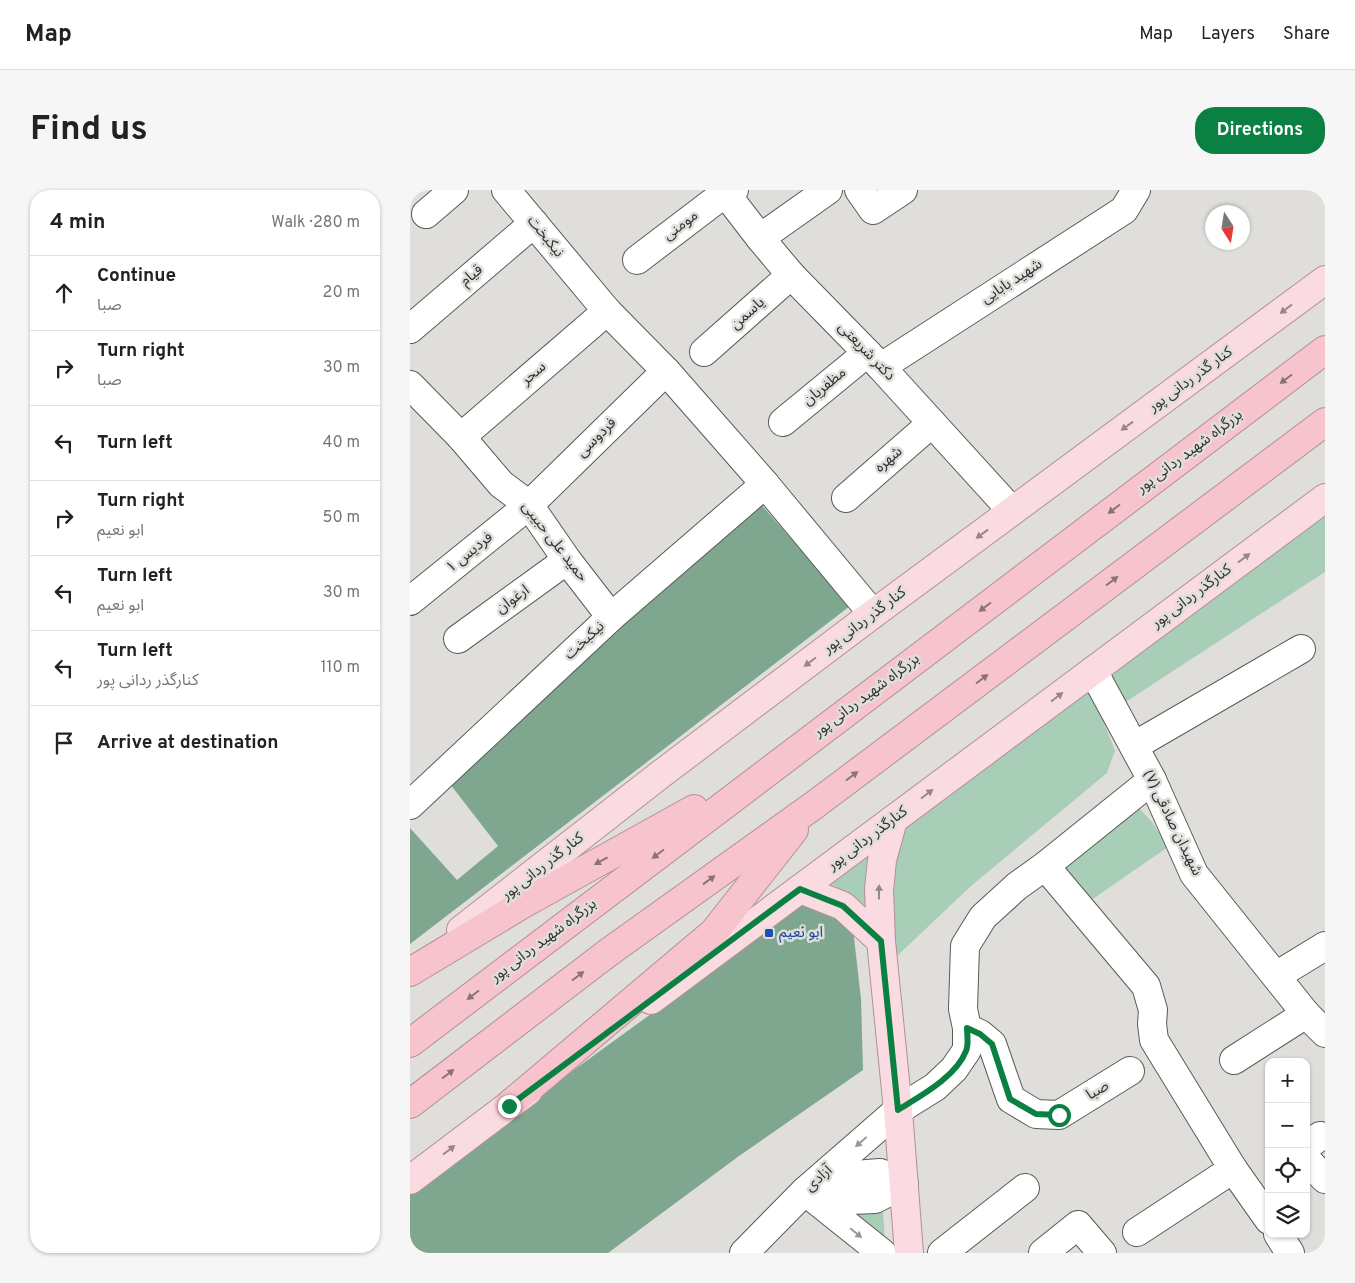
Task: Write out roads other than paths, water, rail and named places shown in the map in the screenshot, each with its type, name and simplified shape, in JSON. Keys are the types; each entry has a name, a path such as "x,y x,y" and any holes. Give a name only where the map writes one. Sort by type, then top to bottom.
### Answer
{"highway":[{"name":"بزرگراه شهید ردانی پور","path":"410,1043 1325,350"},
{"path":"410,1104 609,952 814,806 1325,422"},
{"path":"1253,476 1325,433"},
{"path":"410,972 523,904 781,762"},
{"path":"509,1106 714,932 814,806"}],"main road":[{"name":"کنار گذر ردانی پور","path":"410,968 504,898 661,774 873,614 1325,280"},
{"name":"کنارگذر ردانی پور","path":"410,1180 1325,498"},
{"path":"893,820 882,860 878,890 910,1253"},
{"path":"800,889 843,906 881,941"}],"street":[{"path":"426,214 454,190"},
{"name":"نیکبخت","path":"506,190 607,311 666,371 765,484 873,614"},
{"path":"760,238 828,190"},
{"path":"859,190 873,210 903,190"},
{"name":"شهید بابایی","path":"874,360 1124,210 1136,190"},
{"name":"دکتر شریعتی","path":"727,191 760,238 791,275 874,360 1012,511"},
{"name":"مومنی","path":"637,260 727,191"},
{"name":"قیام","path":"410,329 534,223"},
{"name":"یاسمن","path":"704,352 791,275"},
{"name":"سحر","path":"461,437 607,311"},
{"name":"مظفریان","path":"783,422 874,360"},
{"name":"فردوسی","path":"529,505 666,371"},
{"name":"حمید علی حبیبی","path":"414,398 461,437 501,484 529,505 567,560 611,617"},
{"name":"شهره","path":"846,498 932,423"},
{"name":"نیکبخت","path":"412,800 611,617 765,484"},
{"name":"فردیس ۱","path":"410,601 529,505"},
{"name":"ارغوان","path":"458,639 567,560"},
{"path":"1134,746 1301,648"},
{"name":"شهیدان صادقی (۷)","path":"1093,671 1152,780 1194,874 1306,1014 1325,1033"},
{"name":"آزادی","path":"744,1253 805,1191 898,1110 935,1087 954,1069 967,1050 967,1028 963,1009 965,946 983,917 1017,886 1045,866 1152,780"},
{"path":"1045,866 1146,986 1153,1010 1154,1040 1233,1169 1265,1214"},
{"path":"1276,976 1325,946"},
{"path":"1234,1060 1306,1014"},
{"name":"صبا","path":"967,1028 980,1034 992,1044 1010,1099 1036,1114 1059,1115 1130,1071"},
{"path":"1308,1193 1325,1179 1310,1163"},
{"path":"1137,1232 1233,1169"},
{"path":"805,1191 827,1201 875,1199 904,1184"},
{"path":"942,1253 1025,1188"},
{"path":"805,1191 882,1253"},
{"path":"1043,1253 1078,1225 1102,1253"},
{"path":"1281,1238 1290,1253"}],"place":[{"name":"ابو نعیم","path":"769,933"}]}
